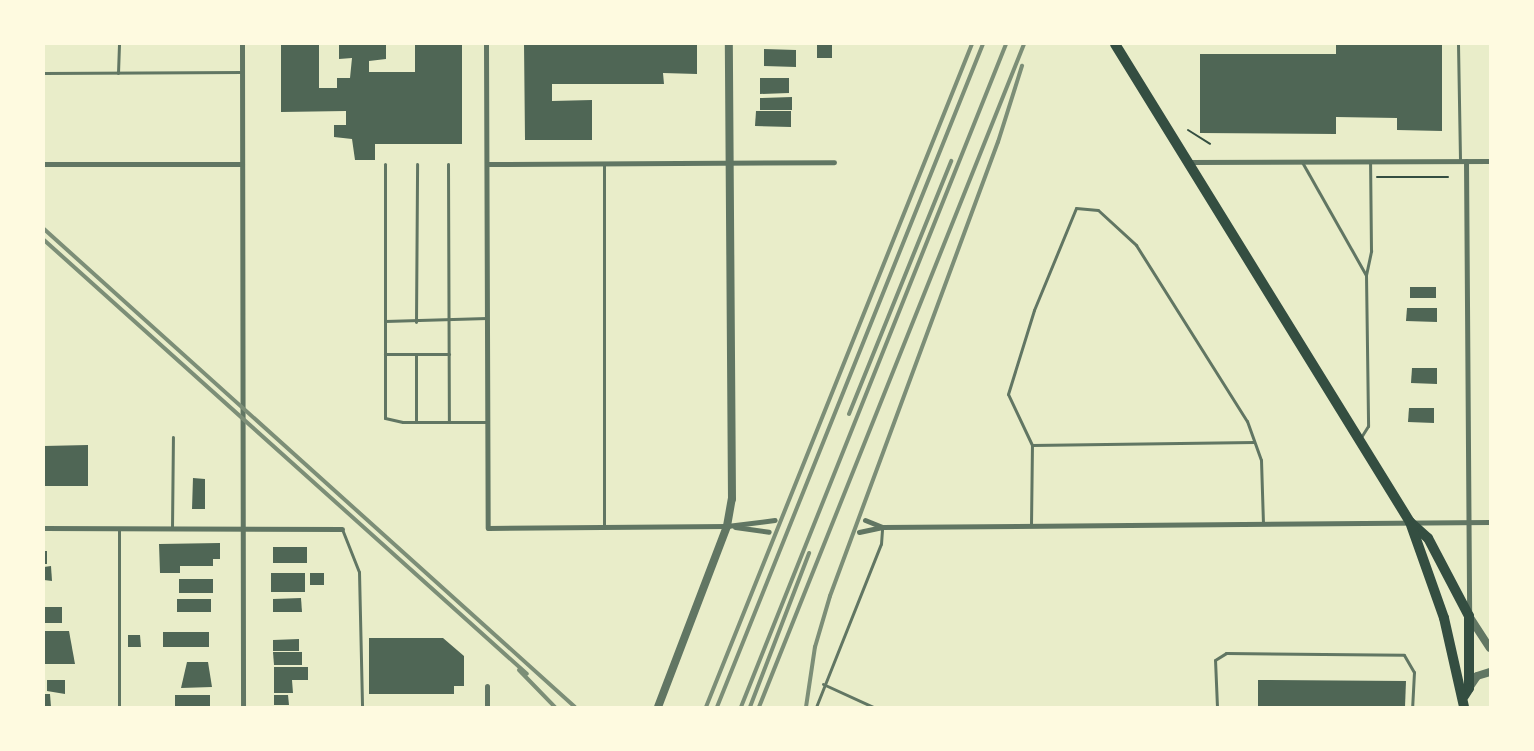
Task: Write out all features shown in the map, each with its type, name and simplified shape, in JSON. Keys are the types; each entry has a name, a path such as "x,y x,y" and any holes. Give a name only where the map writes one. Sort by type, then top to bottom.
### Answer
{"main road":[{"path":"1115,44 1360,438 1410,522 1440,604 1466,692"},
{"path":"1410,522 1428,538 1469,616 1464,707"}],"street":[{"path":"242,44 243,707"},
{"path":"486,44 488,528 727,526 775,520"},
{"path":"658,707 727,526 732,499 729,44"},
{"path":"1188,162 1490,161"},
{"path":"486,164 834,162"},
{"path":"1466,162 1471,522 1469,616 1490,648"},
{"path":"44,164 242,164"},
{"path":"865,520 882,527"},
{"path":"859,532 882,527 1490,522"},
{"path":"727,526 769,532"},
{"path":"44,528 342,529"},
{"path":"1466,692 1477,676 1490,672"},
{"path":"487,686 487,707"}],"lane":[{"path":"118,73 119,44"},
{"path":"1458,44 1460,162"},
{"path":"44,73 242,72"},
{"path":"1302,162 1366,275"},
{"path":"1360,438 1368,426 1366,275 1370,251 1370,162"},
{"path":"604,163 604,527"},
{"path":"385,164 385,418 416,422 488,422"},
{"path":"416,322 417,164"},
{"path":"448,164 449,422"},
{"path":"1031,526 1032,446 1008,394 1034,310 1076,208 1098,210 1136,245 1247,421 1261,460 1263,523"},
{"path":"385,322 448,322 487,318"},
{"path":"385,354 449,354"},
{"path":"416,354 416,422"},
{"path":"172,528 173,437"},
{"path":"1032,446 1254,442"},
{"path":"816,707 823,684 882,544 882,527"},
{"path":"119,528 119,707"},
{"path":"342,529 359,572 362,707"},
{"path":"1217,707 1215,660 1226,653 1404,655 1414,672 1412,707"},
{"path":"823,684 870,707"}],"path":[{"path":"1188,130 1210,144"},
{"path":"1370,176 1448,177"}],"building":[{"path":"281,44 319,44 319,88 337,88 337,78 350,78 352,58 339,59 339,44 386,44 386,59 369,61 369,72 415,72 415,44 462,44 462,144 375,144 375,160 355,160 352,139 334,137 334,125 346,125 346,111 281,112"},
{"path":"524,44 697,44 697,74 663,73 664,84 552,84 552,101 592,100 592,140 525,140"},
{"path":"1336,44 1442,44 1442,131 1397,130 1397,118 1336,117 1336,134 1200,133 1200,54 1336,54"},
{"path":"817,45 832,45 832,58 817,58"},
{"path":"764,49 796,50 796,67 764,66"},
{"path":"760,78 789,78 789,93 760,94"},
{"path":"792,97 792,110 760,110 760,98"},
{"path":"756,111 791,111 791,127 755,126"},
{"path":"1410,287 1436,287 1436,298 1410,298"},
{"path":"1407,308 1437,308 1437,322 1406,321"},
{"path":"1412,368 1437,368 1437,384 1411,383"},
{"path":"1409,408 1434,408 1434,423 1408,422"},
{"path":"88,445 88,486 44,486 44,446"},
{"path":"193,478 205,479 205,509 192,509"},
{"path":"220,543 220,559 213,559 213,566 180,566 180,573 160,573 159,544"},
{"path":"273,547 307,547 307,563 273,563"},
{"path":"44,551 47,551 47,564 44,564"},
{"path":"51,566 52,581 44,580 44,567"},
{"path":"271,573 305,573 305,592 271,592"},
{"path":"310,573 324,573 324,585 310,585"},
{"path":"179,579 213,579 213,593 179,593"},
{"path":"301,598 302,612 273,612 273,599"},
{"path":"177,599 211,599 211,612 177,612"},
{"path":"44,607 62,607 62,623 44,623"},
{"path":"44,631 69,631 75,664 44,664"},
{"path":"163,632 209,632 209,647 163,647"},
{"path":"128,635 140,635 141,647 128,647"},
{"path":"369,638 443,638 464,656 464,686 454,686 454,694 369,694"},
{"path":"299,639 299,651 273,651 273,640"},
{"path":"273,652 302,652 302,665 274,665"},
{"path":"187,662 208,662 212,687 181,688"},
{"path":"274,667 308,667 308,680 292,680 293,693 274,693"},
{"path":"47,680 65,680 65,694 47,691"},
{"path":"1258,680 1406,681 1405,707 1258,707"},
{"path":"44,694 50,694 51,707 44,707"},
{"path":"175,695 210,695 210,707 175,707"},
{"path":"274,695 288,695 289,705 274,705"}],"railway":[{"path":"706,707 972,44"},
{"path":"717,707 983,44"},
{"path":"741,707 1006,44"},
{"path":"759,707 1024,44"},
{"path":"806,707 815,647 830,596 998,142 1022,66"},
{"path":"849,414 951,161"},
{"path":"44,229 575,707"},
{"path":"44,240 527,674"},
{"path":"750,707 809,553"},
{"path":"519,670 555,707"}]}
